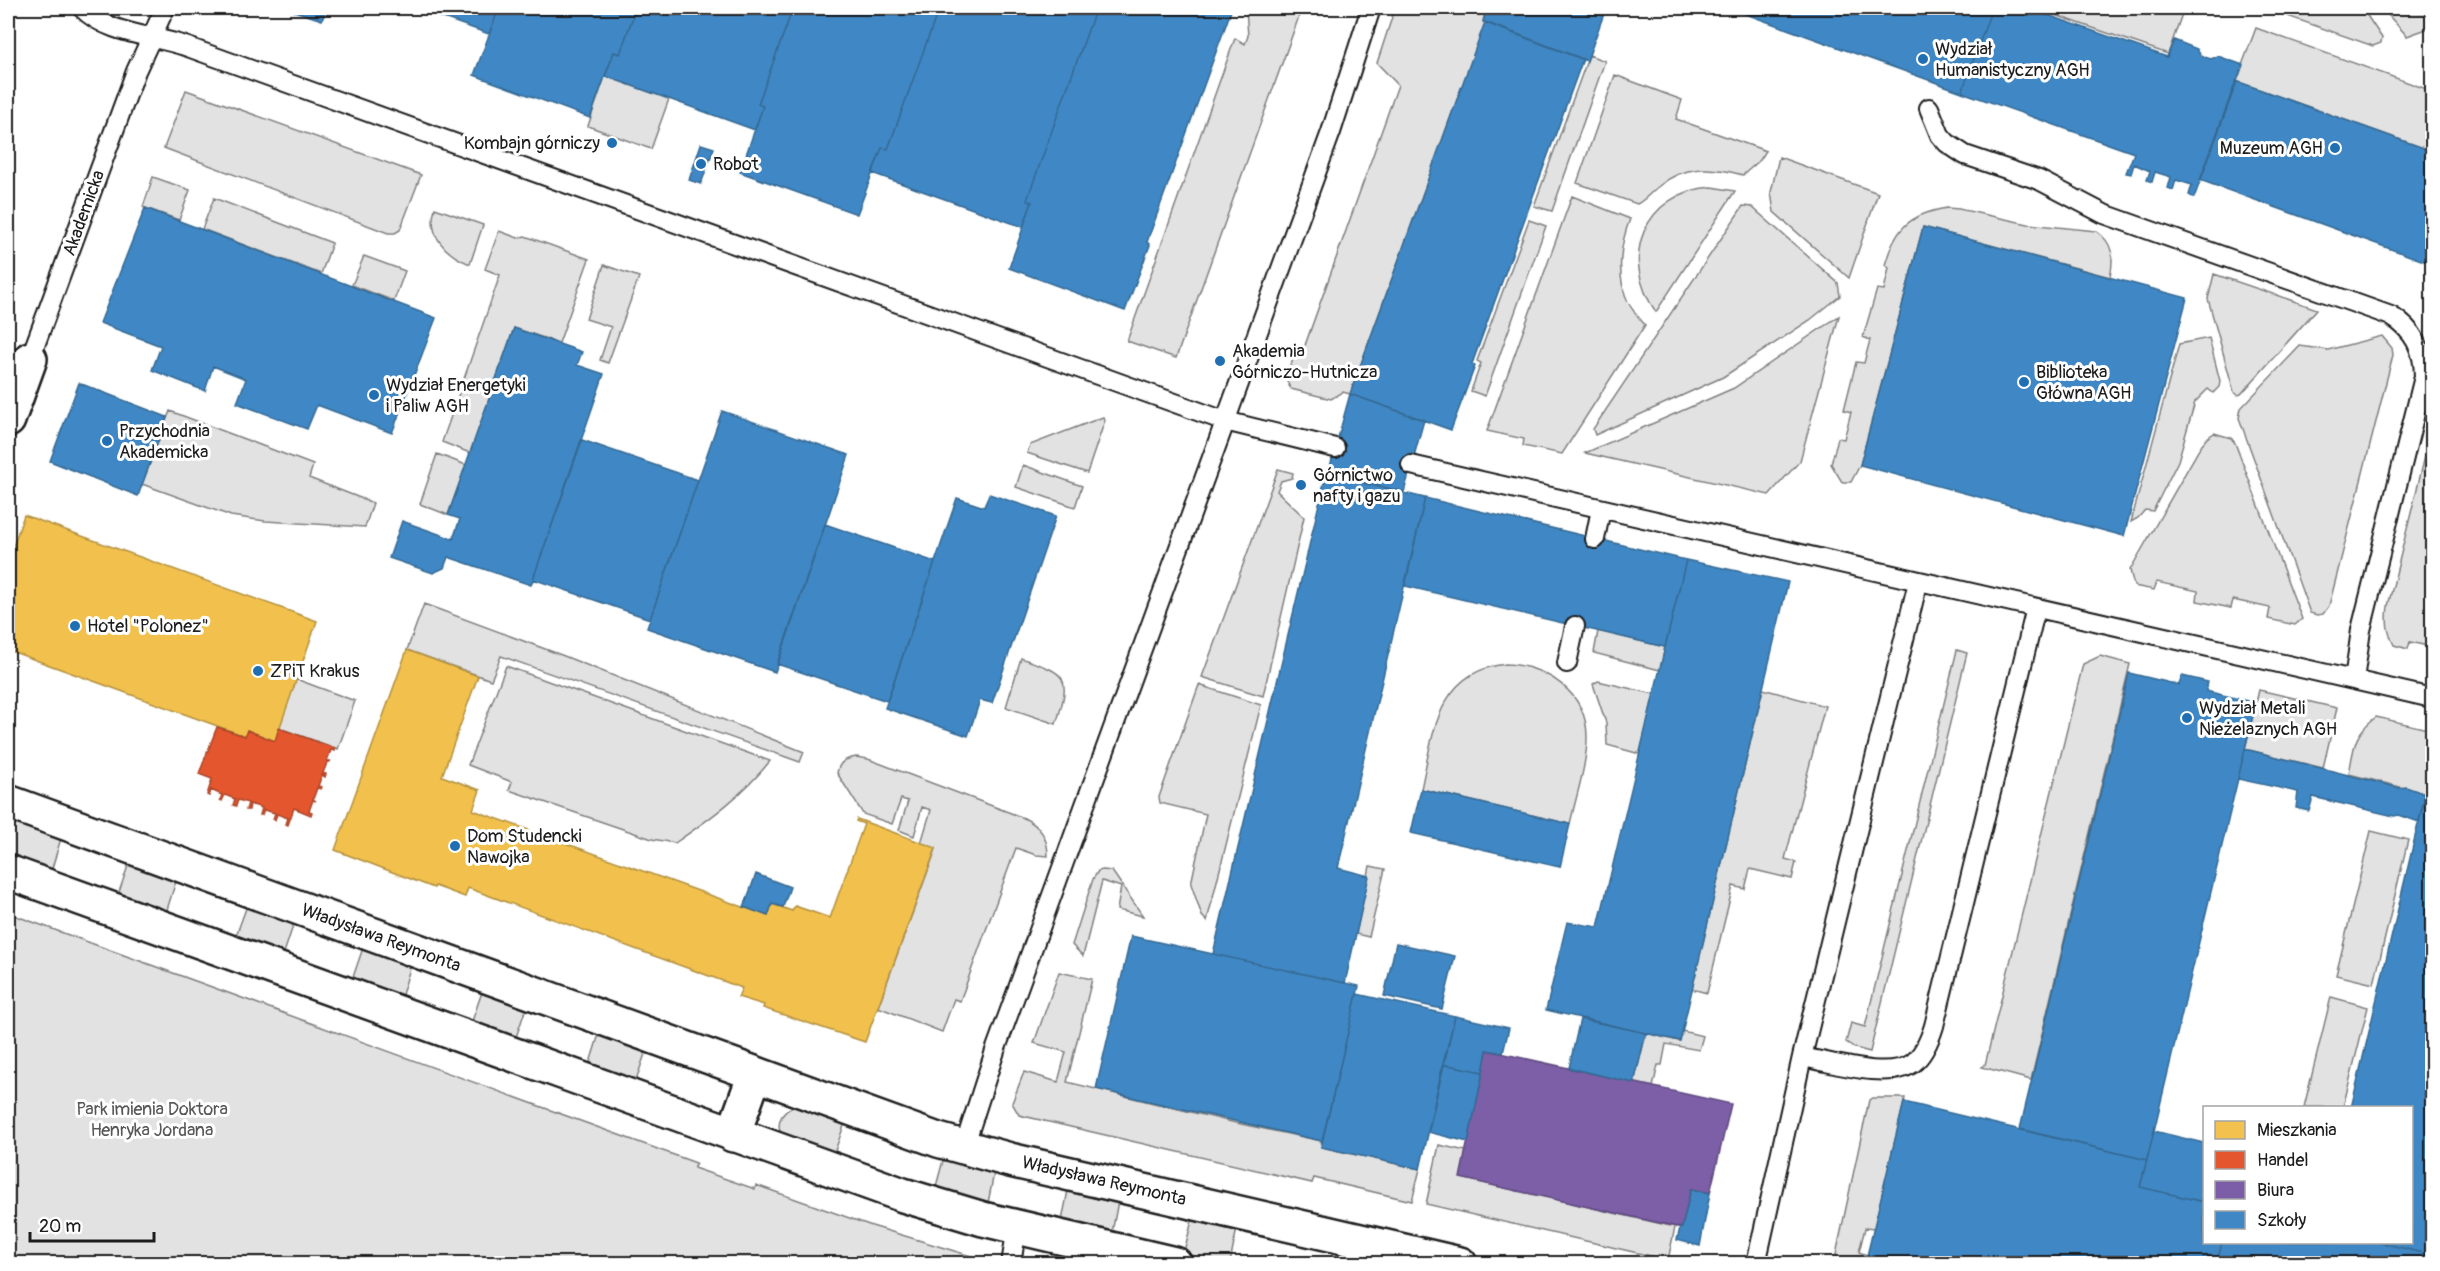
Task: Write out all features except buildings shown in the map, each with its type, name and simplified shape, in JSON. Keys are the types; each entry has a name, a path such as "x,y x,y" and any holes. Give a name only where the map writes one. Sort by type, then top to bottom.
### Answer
{"street":[{"name":"Akademicka","path":"8,420 30,359"},
{"name":"Władysława Reymonta","path":"8,802 907,1129 964,1147 1460,1263"},
{"path":"8,872 903,1195 1017,1227 1175,1263"},
{"path":"733,1135 755,1074"}],"lane":[{"path":"82,8 102,22 185,46 1225,421 1335,448"},
{"name":"Akademicka","path":"30,359 136,71 165,8"},
{"path":"964,1147 990,1065 1331,132 1371,8"},
{"path":"1929,108 1940,135 1965,155 2039,180 2104,214 2391,316 2413,334 2422,353 2424,377 2361,630 2354,680"},
{"path":"1411,465 2433,698"},
{"path":"1595,538 1601,509"},
{"path":"1756,1263 1802,1057 1918,582"},
{"path":"1802,1057 1871,1070 1891,1071 1914,1062 1926,1047 1934,1026 2036,608"},
{"path":"1567,663 1575,626"},
{"path":"1011,1263 1017,1227"}],"green space":[{"path":"1246,8 1302,8 1176,358 1127,341 1235,38 1245,44 1248,36"},
{"path":"1395,8 1467,8 1485,13 1483,21 1485,23 1350,394 1343,392 1331,399 1291,389 1286,380 1296,350 1304,348 1398,85 1377,63"},
{"path":"2035,8 2184,8 2168,54"},
{"path":"2265,8 2362,8 2382,38 2381,43 2373,46"},
{"path":"2382,8 2432,8 2432,27 2407,36"},
{"path":"2256,28 2432,91 2432,151 2236,81"},
{"path":"1589,55 1605,61 1552,211 1534,206"},
{"path":"1615,75 1682,100 1676,119 1766,151 1760,160 1743,175 1709,169 1688,171 1669,179 1637,204 1577,183"},
{"path":"605,76 669,99 651,149 588,126"},
{"path":"186,90 421,175 400,230 388,233 164,148"},
{"path":"1779,157 1878,193 1849,278 1774,212 1771,192"},
{"path":"153,177 190,190 179,220 143,207"},
{"path":"1712,187 1735,191 1656,312 1645,291 1639,270 1639,250 1644,231 1654,215 1669,201 1689,192"},
{"path":"1572,196 1630,219 1622,249 1622,282 1628,302 1645,325 1562,454 1523,446 1524,439 1487,431"},
{"path":"214,198 332,243 321,274 202,229"},
{"path":"1743,206 1752,207 1838,283 1840,296 1810,320 1723,377 1595,435 1593,429"},
{"path":"435,208 483,225 470,264 453,255 440,242 434,227"},
{"path":"1947,208 2028,224 2096,231 2106,241 2111,251 2110,277 1923,227 1860,465 1851,482 1842,482 1831,464 1838,438 1844,439 1851,412 1844,410 1856,362 1864,363 1870,340 1863,337 1877,289 1884,290 1889,268 1885,265 1889,252 1899,233 1913,219"},
{"path":"1529,220 1546,226 1485,396 1471,391 1481,363 1477,361"},
{"path":"499,231 518,238 525,236 589,259 559,343 514,328 470,453 442,442 500,275 485,269"},
{"path":"364,256 405,271 394,301 352,285"},
{"path":"604,265 639,277 608,363 600,360 611,327 586,319"},
{"path":"2214,274 2317,309 2238,395 2234,392 2208,299"},
{"path":"1839,316 1800,461 1769,495 1585,453 1734,388"},
{"path":"2382,336 2392,348 2393,355 2329,606 2323,614 2317,615 2310,613 2239,418 2241,408 2300,346 2328,350"},
{"path":"2209,338 2220,381 2219,387 2213,393 2208,389 2195,402 2178,461 2153,511 2145,510 2131,522 2179,344"},
{"path":"170,411 313,465 309,478 373,503 365,527 265,521 231,516 142,484"},
{"path":"1103,417 1105,420 1087,473 1027,453 1030,445"},
{"path":"2432,428 2432,647 2410,642 2408,649 2394,645 2388,626 2388,606"},
{"path":"2214,433 2231,438 2235,443 2302,619 2295,625 2268,619 2270,608 2233,600 2231,608 2197,601 2198,591 2157,582 2154,590 2134,586 2130,570 2202,444"},
{"path":"437,454 466,465 448,515 420,504"},
{"path":"1023,465 1082,486 1075,507 1016,487"},
{"path":"1278,469 1293,473 1292,478 1281,481 1277,491 1304,517 1263,696 1202,677"},
{"path":"424,604 564,656 804,752 800,762 501,656 491,680 407,650"},
{"path":"1598,631 1665,647 1660,670 1594,653"},
{"path":"1957,650 1967,653 1870,1052 1855,1048 1846,1042 1851,1023 1865,1027"},
{"path":"2100,656 2130,664 2031,1080 1982,1067 1985,1065 2083,664"},
{"path":"1021,658 1048,668 1062,679 1064,695 1056,724 1006,707"},
{"path":"1506,664 1536,670 1549,676 1562,684 1580,707 1585,721 1587,748 1570,824 1421,789 1435,728 1452,692 1465,679 1483,669"},
{"path":"506,666 770,761 738,795 675,843 652,839 509,790 512,782 468,765"},
{"path":"296,679 355,701 338,749 279,728"},
{"path":"1598,681 1654,694 1640,754 1607,745 1606,723 1593,684"},
{"path":"1199,685 1261,705 1207,921 1202,916 1191,884 1206,814 1160,803 1159,797"},
{"path":"1763,689 1825,706 1785,859 1796,862 1792,879 1750,869 1745,889 1733,886 1707,993 1692,989"},
{"path":"2259,690 2337,708 2323,768 2245,749"},
{"path":"2376,717 2432,730 2432,765 2426,792 2349,774 2356,742 2363,729"},
{"path":"856,757 868,759 1024,818 1039,829 1045,838 1048,856 1036,855 1016,848 960,1001 954,999 942,1032 878,1007 936,849 921,843 931,810 922,807 914,836 899,830 908,801 901,799 892,824 863,814 837,773 843,762"},
{"path":"10,817 62,835 50,875 8,859"},
{"path":"2371,831 2408,840 2374,984 2336,975"},
{"path":"130,860 177,878 165,916 117,898"},
{"path":"1370,866 1385,869 1369,937 1356,934"},
{"path":"1098,871 1112,871 1143,916 1117,910 1121,887 1102,881 1083,956 1072,945 1093,879"},
{"path":"248,903 295,920 282,959 234,941"},
{"name":"Park imienia Doktora Henryka Jordana","path":"8,913 696,1163 694,1168 755,1189 756,1185 872,1226 994,1263 8,1263"},
{"path":"364,945 412,962 400,1001 351,983"},
{"path":"1059,972 1092,979 1067,1082 1236,1123 1322,1141 1321,1147 1420,1169 1412,1201 1314,1178 1312,1183 1019,1115 1012,1103 1024,1072 1058,1082 1066,1052 1034,1043"},
{"path":"483,989 527,1005 514,1043 470,1027"},
{"path":"2331,997 2368,1007 2343,1106 2304,1106"},
{"path":"600,1031 647,1048 634,1086 588,1069"},
{"path":"1682,1031 1703,1036 1699,1050 1666,1044 1662,1065 1658,1065 1653,1087 1634,1083 1646,1033 1679,1041"},
{"path":"1872,1098 1905,1098 1874,1229 1865,1228 1859,1252 1867,1255 1865,1263 1834,1264 1869,1100"},
{"path":"802,1104 846,1120 832,1159 783,1138 779,1126 782,1116 790,1108"},
{"path":"1439,1145 1466,1151 1461,1178 1675,1227 1668,1260 1426,1204"},
{"path":"945,1153 995,1168 987,1208 934,1194"},
{"path":"1069,1185 1119,1196 1111,1238 1061,1226"},
{"path":"1194,1213 1238,1223 1230,1263 1183,1255"}],"place":[{"name":"Wydział Humanistyczny AGH","path":"1923,59"},
{"name":"Kombajn górniczy","path":"612,143"},
{"name":"Muzeum AGH","path":"2335,148"},
{"name":"Robot","path":"701,164"},
{"name":"Akademia Górniczo-Hutnicza","path":"1220,361"},
{"name":"Biblioteka Główna AGH","path":"2024,382"},
{"name":"Wydział Energetyki i Paliw AGH","path":"374,395"},
{"name":"Przychodnia Akademicka","path":"107,441"},
{"name":"Górnictwo nafty i gazu","path":"1301,485"},
{"name":"Hotel \"Polonez\"","path":"75,626"},
{"name":"ZPiT Krakus","path":"258,671"},
{"name":"Wydział Metali Nieżelaznych AGH","path":"2187,718"},
{"name":"Dom Studencki Nawojka","path":"455,846"}]}
